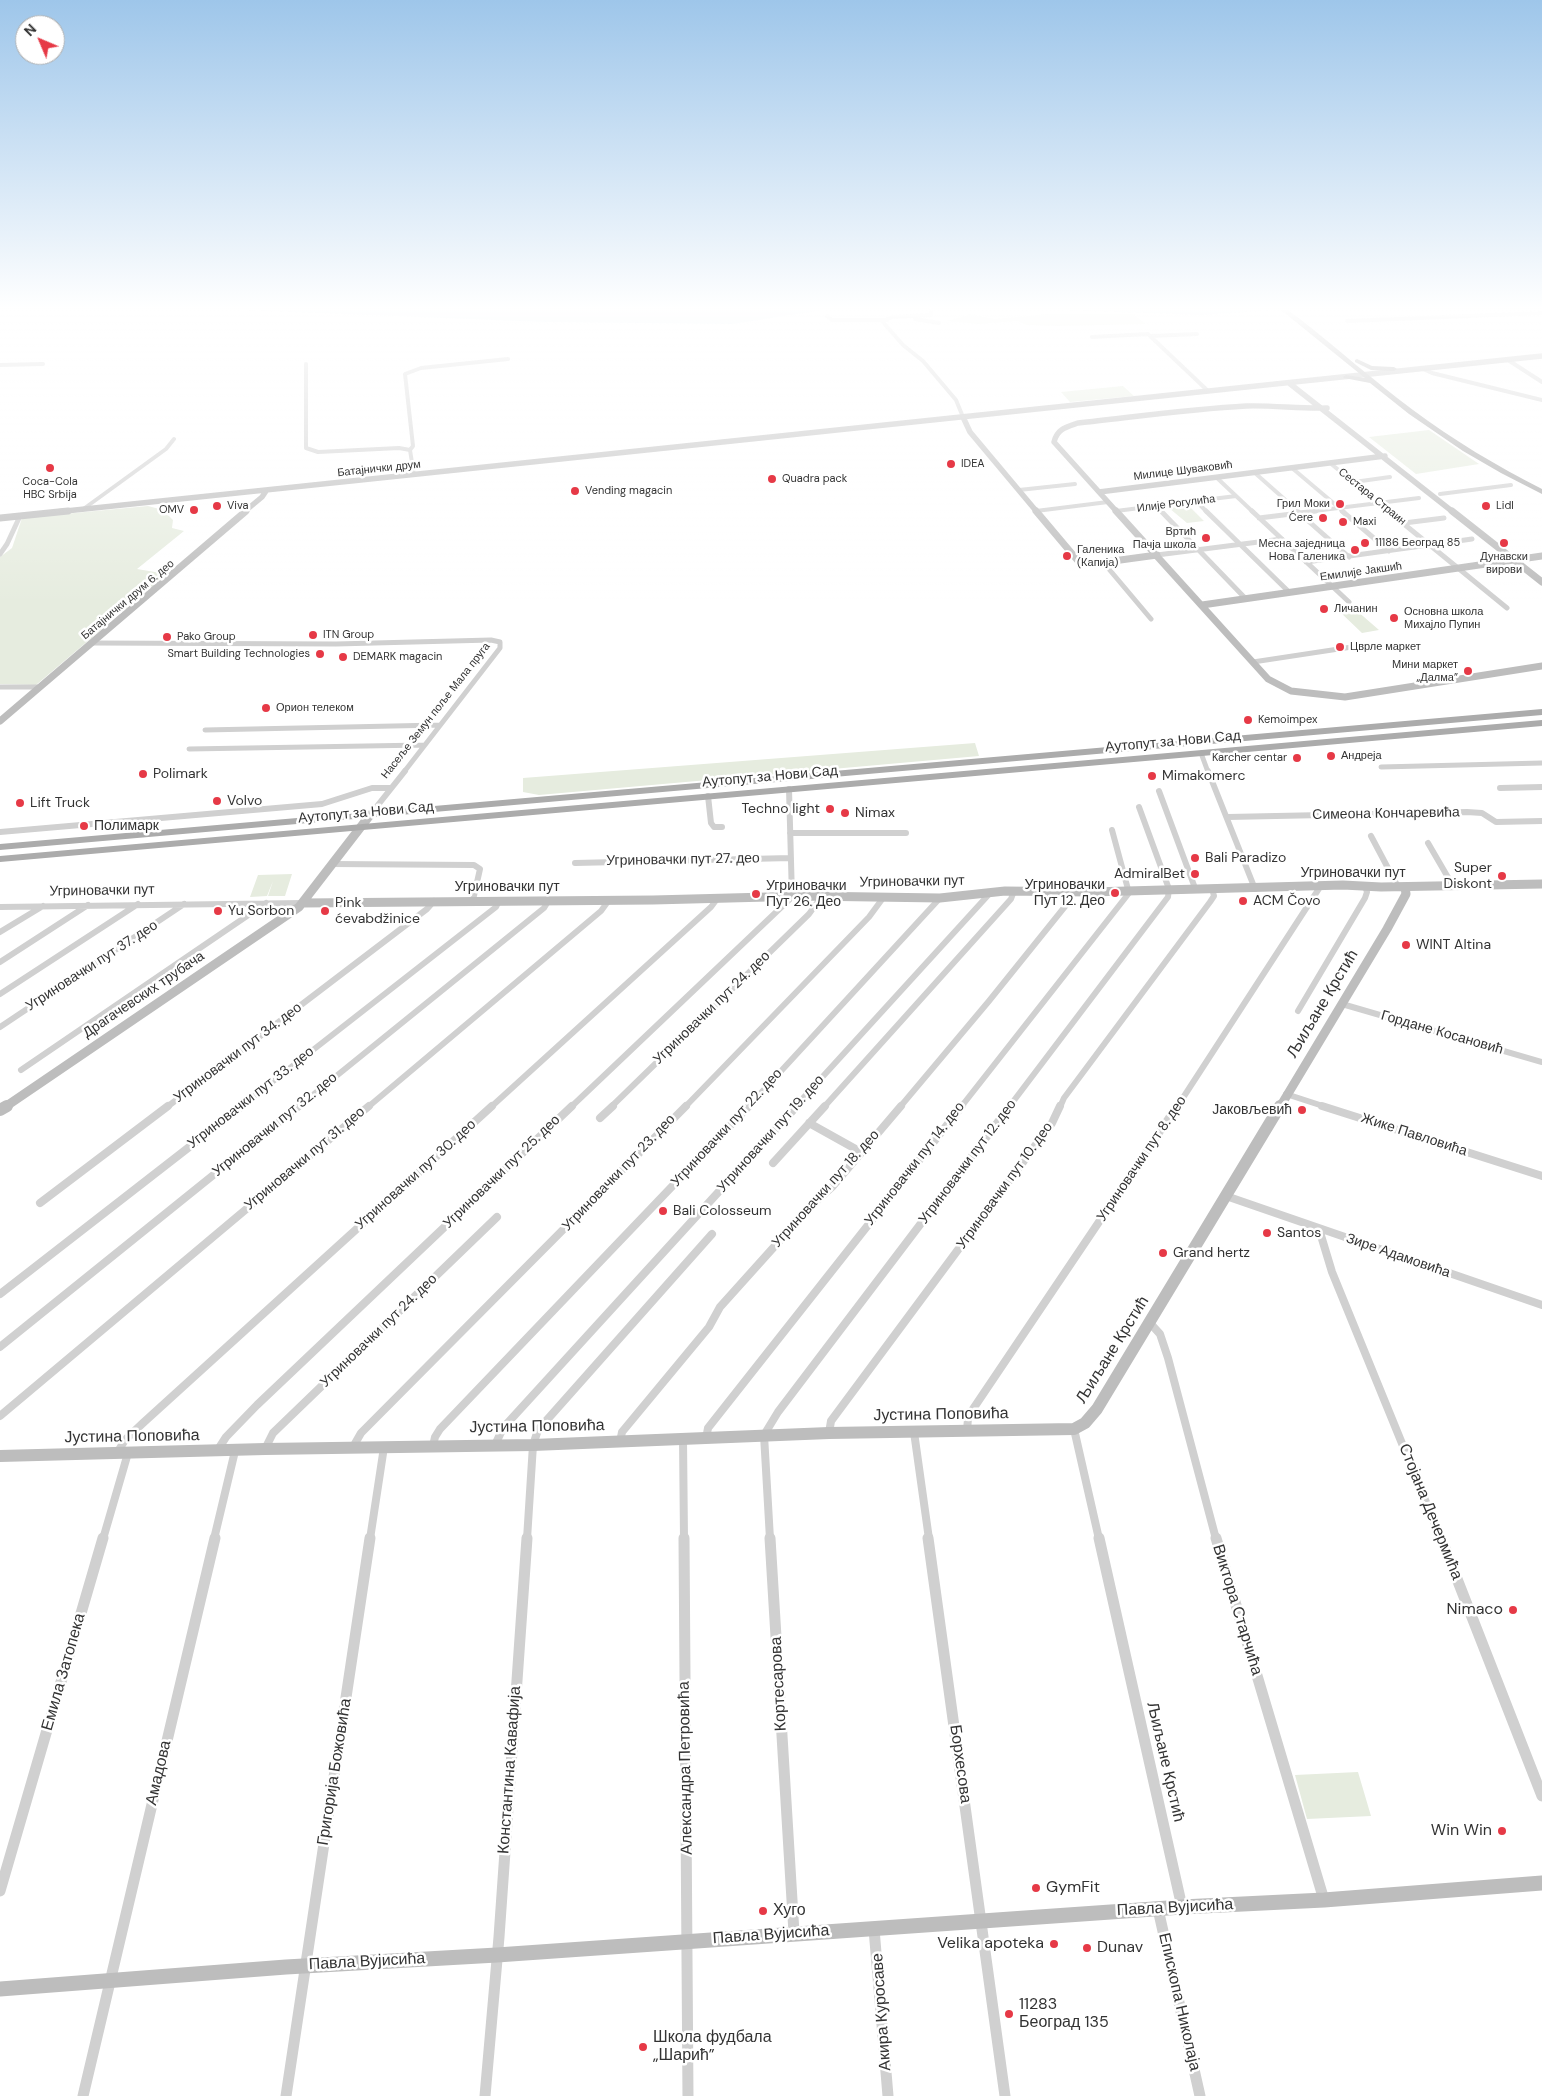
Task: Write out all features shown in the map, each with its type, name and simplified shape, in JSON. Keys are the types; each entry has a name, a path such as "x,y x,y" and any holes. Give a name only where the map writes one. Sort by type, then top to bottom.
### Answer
{"main road":[{"path":"1408,408 1494,468 1542,492"},
{"path":"1415,408 1494,462 1542,487"},
{"path":"1432,426 1440,426"},
{"name":"Аутопут за Нови Сад","path":"0,847 1542,712"},
{"name":"Аутопут за Нови Сад","path":"0,859 1542,723"}],"street":[{"path":"306,408 306,448 318,452 399,448 410,450"},
{"path":"409,408 413,446 410,450 414,475"},
{"path":"959,408 965,416 974,436 1079,562 1087,564 1282,540"},
{"path":"965,416 973,418 986,414 1046,408"},
{"path":"1221,408 1074,424 1061,429 1054,436 1054,444 1271,682 1285,689 1308,694 1345,697 1542,666"},
{"path":"1282,408 1306,410 1325,409 1520,560 1542,574"},
{"path":"1306,410 1310,408"},
{"path":"1325,409 1334,418 1440,494 1520,560 1542,582"},
{"path":"1306,410 1334,418"},
{"name":"Батајнички друм","path":"1,518 20,514 82,510 266,491 986,414"},
{"path":"82,510 166,449 174,439"},
{"name":"Милице Шуваковић","path":"1099,492 1386,456"},
{"name":"Сестара Страин","path":"1330,463 1507,608"},
{"path":"1292,468 1389,551"},
{"path":"1254,473 1348,557"},
{"path":"1216,477 1349,602"},
{"path":"1354,482 1390,477"},
{"path":"1019,490 1074,484"},
{"path":"1440,494 1511,485"},
{"name":"Батајнички друм 6. део","path":"0,721 262,497 266,491"},
{"name":"Илије Рогулића","path":"1116,511 1236,496"},
{"path":"1259,518 1418,498"},
{"path":"1196,501 1288,592"},
{"path":"1036,511 1108,502"},
{"path":"1156,506 1245,598"},
{"path":"0,554 8,544 20,514"},
{"path":"1404,524 1444,518"},
{"path":"1306,562 1472,540"},
{"name":"Емилије Јакшић","path":"1202,605 1542,556"},
{"path":"1103,562 1151,619"},
{"name":"Насеље Земун поље Мала пруга","path":"92,643 336,644 492,640 500,642 500,648 303,903"},
{"path":"1253,662 1365,645"},
{"path":"0,686 40,688"},
{"path":"205,730 440,725"},
{"path":"189,749 424,746"},
{"path":"1201,753 1255,889"},
{"path":"1381,767 1542,763"},
{"path":"1500,788 1542,787"},
{"path":"0,832 322,804 339,801 368,788 391,788"},
{"path":"789,789 792,897"},
{"path":"1159,790 1195,888"},
{"path":"708,796 711,823 714,827 722,827"},
{"path":"1139,807 1169,889"},
{"name":"Симеона Кончаревића","path":"1228,818 1472,812 1483,814 1496,822 1542,821"},
{"path":"1112,830 1130,891"},
{"path":"790,832 906,833"},
{"path":"1371,836 1402,887"},
{"path":"1428,843 1453,886"},
{"name":"Угриновачки пут 27. део","path":"576,862 791,858"},
{"path":"332,864 474,865 480,868 473,900"},
{"name":"Угриновачки пут","path":"0,907 266,902 325,904 473,900 718,899 822,896 940,898 1014,891 1072,892 1195,888 1255,889 1320,886 1402,887 1542,884"},
{"name":"Угриновачки пут 8. део","path":"966,1431 971,1412 1225,1035 1317,894 1320,886"},
{"path":"1298,1011 1365,898 1364,886"},
{"name":"Љиљане Крстић","path":"1182,1906 1074,1429 1085,1423 1097,1409 1226,1196 1398,910 1406,894 1402,887"},
{"name":"Угриновачки пут 10. део","path":"829,1433 831,1421 1052,1124 1064,1098 1210,902 1214,894 1212,888"},
{"name":"Угриновачки пут 12. део","path":"764,1435 769,1423 1156,914 1168,897 1169,889"},
{"path":"774,1163 1011,899 1014,891"},
{"name":"Угриновачки пут 14. део","path":"706,1438 706,1432 732,1398 1130,891"},
{"name":"Угриновачки пут 19. део","path":"495,1445 499,1435 510,1421 991,892"},
{"name":"Угриновачки пут 18. део","path":"620,1442 622,1432 709,1327 720,1307 809,1208 833,1186 1017,966 1071,899 1072,892"},
{"name":"Угриновачки пут 24. део","path":"600,1118 809,914 822,896"},
{"name":"Угриновачки пут 25. део","path":"217,1451 226,1437 257,1405 792,897"},
{"name":"Угриновачки пут 23. део","path":"353,1447 361,1433 598,1196 869,917 883,898"},
{"name":"Угриновачки пут 22. део","path":"433,1446 435,1437 440,1429 729,1127 940,898"},
{"name":"Угриновачки пут 30. део","path":"122,1453 125,1440 143,1423 718,899"},
{"name":"Угриновачки пут 32. део","path":"0,1347 544,908 549,900"},
{"name":"Угриновачки пут 31. део","path":"0,1416 601,911 609,900"},
{"name":"Угриновачки пут 34. део","path":"40,1202 427,909 434,901"},
{"name":"Угриновачки пут 33. део","path":"0,1294 496,907 499,901"},
{"path":"21,1070 129,998 266,902"},
{"name":"Драгачевских трубача","path":"0,1110 303,903"},
{"path":"0,994 138,904"},
{"name":"Угриновачки пут 37. део","path":"0,1027 184,904"},
{"path":"0,962 88,905"},
{"path":"0,932 44,906"},
{"name":"Гордане Косановић","path":"1342,1004 1542,1062"},
{"name":"Жике Павловића","path":"1286,1094 1542,1176"},
{"path":"809,1123 861,1152"},
{"name":"Зире Адамовића","path":"1226,1196 1542,1305"},
{"name":"Угриновачки пут 24. део","path":"265,1449 273,1433 498,1217"},
{"name":"Стојана Дечермића","path":"1319,1229 1320,1238 1332,1270 1542,1796"},
{"path":"533,1445 538,1430 712,1234"},
{"name":"Виктора Старчића","path":"1149,1322 1160,1334 1168,1358 1213,1529 1324,1900"},
{"name":"Јустина Поповића","path":"0,1456 353,1447 533,1445 829,1433 1074,1429"},
{"name":"Борхесова","path":"914,1432 1005,2096"},
{"name":"Кортесарова","path":"764,1435 794,1933"},
{"name":"Александра Петровића","path":"683,1440 688,2096"},
{"name":"Константина Кавафија","path":"485,2096 497,1955 533,1445"},
{"name":"Григорија Божовића","path":"286,2096 384,1447"},
{"name":"Амадова","path":"83,2096 235,1451"},
{"name":"Емила Затопека","path":"0,1890 122,1453"},
{"name":"Павла Вујисића","path":"0,1989 306,1966 497,1955 1182,1906 1324,1900 1542,1883"},
{"name":"Епископа Николаја","path":"1158,1909 1200,2096"},
{"name":"Акира Куросаве","path":"874,1929 888,2096"}],"shaded area":[{"path":"1429,430 1479,464 1416,474 1369,437"},
{"path":"148,506 163,510 173,520 172,528 184,531 137,569 167,574 122,612 108,616 94,627 102,629 36,685 0,684 0,557 12,548 22,518"},
{"path":"1189,506 1204,521 1187,523 1169,508"},
{"path":"1356,610 1379,630 1362,633 1340,612"},
{"path":"975,743 979,756 539,795 523,792 523,778"},
{"path":"292,874 285,896 268,896 273,881 267,896 250,897 258,875"},
{"path":"1358,1772 1371,1816 1307,1819 1295,1775"}],"place":[{"name":"IDEA","path":"951,464"},
{"name":"Coca-Cola HBC Srbija","path":"50,468"},
{"name":"Quadra pack","path":"772,479"},
{"name":"Vending magacin","path":"575,491"},
{"name":"Грил Моки","path":"1340,504"},
{"name":"Viva","path":"217,506"},
{"name":"Lidl","path":"1486,506"},
{"name":"OMV","path":"194,510"},
{"name":"Ćere","path":"1323,518"},
{"name":"Maxi","path":"1343,522"},
{"name":"Вртић Пачја школа","path":"1206,538"},
{"name":"11186 Београд 85","path":"1365,543"},
{"name":"Дунавски вирови","path":"1504,543"},
{"name":"Месна заједница Нова Галеника","path":"1355,550"},
{"name":"Галеника (Капија)","path":"1067,556"},
{"name":"Личанин","path":"1324,609"},
{"name":"Основна школа Михајло Пупин","path":"1394,618"},
{"name":"ITN Group","path":"313,635"},
{"name":"Pako Group","path":"167,637"},
{"name":"Цврле маркет","path":"1340,647"},
{"name":"Smart Building Technologies","path":"320,654"},
{"name":"DEMARK magacin","path":"343,657"},
{"name":"Мини маркет „Далма”","path":"1468,671"},
{"name":"Орион телеком","path":"266,708"},
{"name":"Kemoimpex","path":"1248,720"},
{"name":"Андреја","path":"1331,756"},
{"name":"Karcher centar","path":"1297,758"},
{"name":"Polimark","path":"143,774"},
{"name":"Mimakomerc","path":"1152,776"},
{"name":"Volvo","path":"217,801"},
{"name":"Lift Truck","path":"20,803"},
{"name":"Techno light","path":"830,809"},
{"name":"Nimax","path":"845,813"},
{"name":"Полимарк","path":"84,826"},
{"name":"Bali Paradizo","path":"1195,858"},
{"name":"AdmiralBet","path":"1195,874"},
{"name":"Super Diskont","path":"1502,876"},
{"name":"Угриновачки Пут 12. Део","path":"1115,893"},
{"name":"Угриновачки Пут 26. Део","path":"756,894"},
{"name":"ACM Čovo","path":"1243,901"},
{"name":"Yu Sorbon","path":"218,911"},
{"name":"Pink ćevabdžinice","path":"325,911"},
{"name":"WINT Altina","path":"1406,945"},
{"name":"Јаковљевић","path":"1302,1110"},
{"name":"Bali Colosseum","path":"663,1211"},
{"name":"Santos","path":"1267,1233"},
{"name":"Grand hertz","path":"1163,1253"},
{"name":"Nimaco","path":"1513,1610"},
{"name":"Win Win","path":"1502,1831"},
{"name":"GymFit","path":"1036,1888"},
{"name":"Хуго","path":"763,1911"},
{"name":"Velika apoteka","path":"1054,1944"},
{"name":"Dunav","path":"1087,1948"},
{"name":"11283 Београд 135","path":"1009,2014"},
{"name":"Школа фудбала „Шарић”","path":"643,2047"}]}
